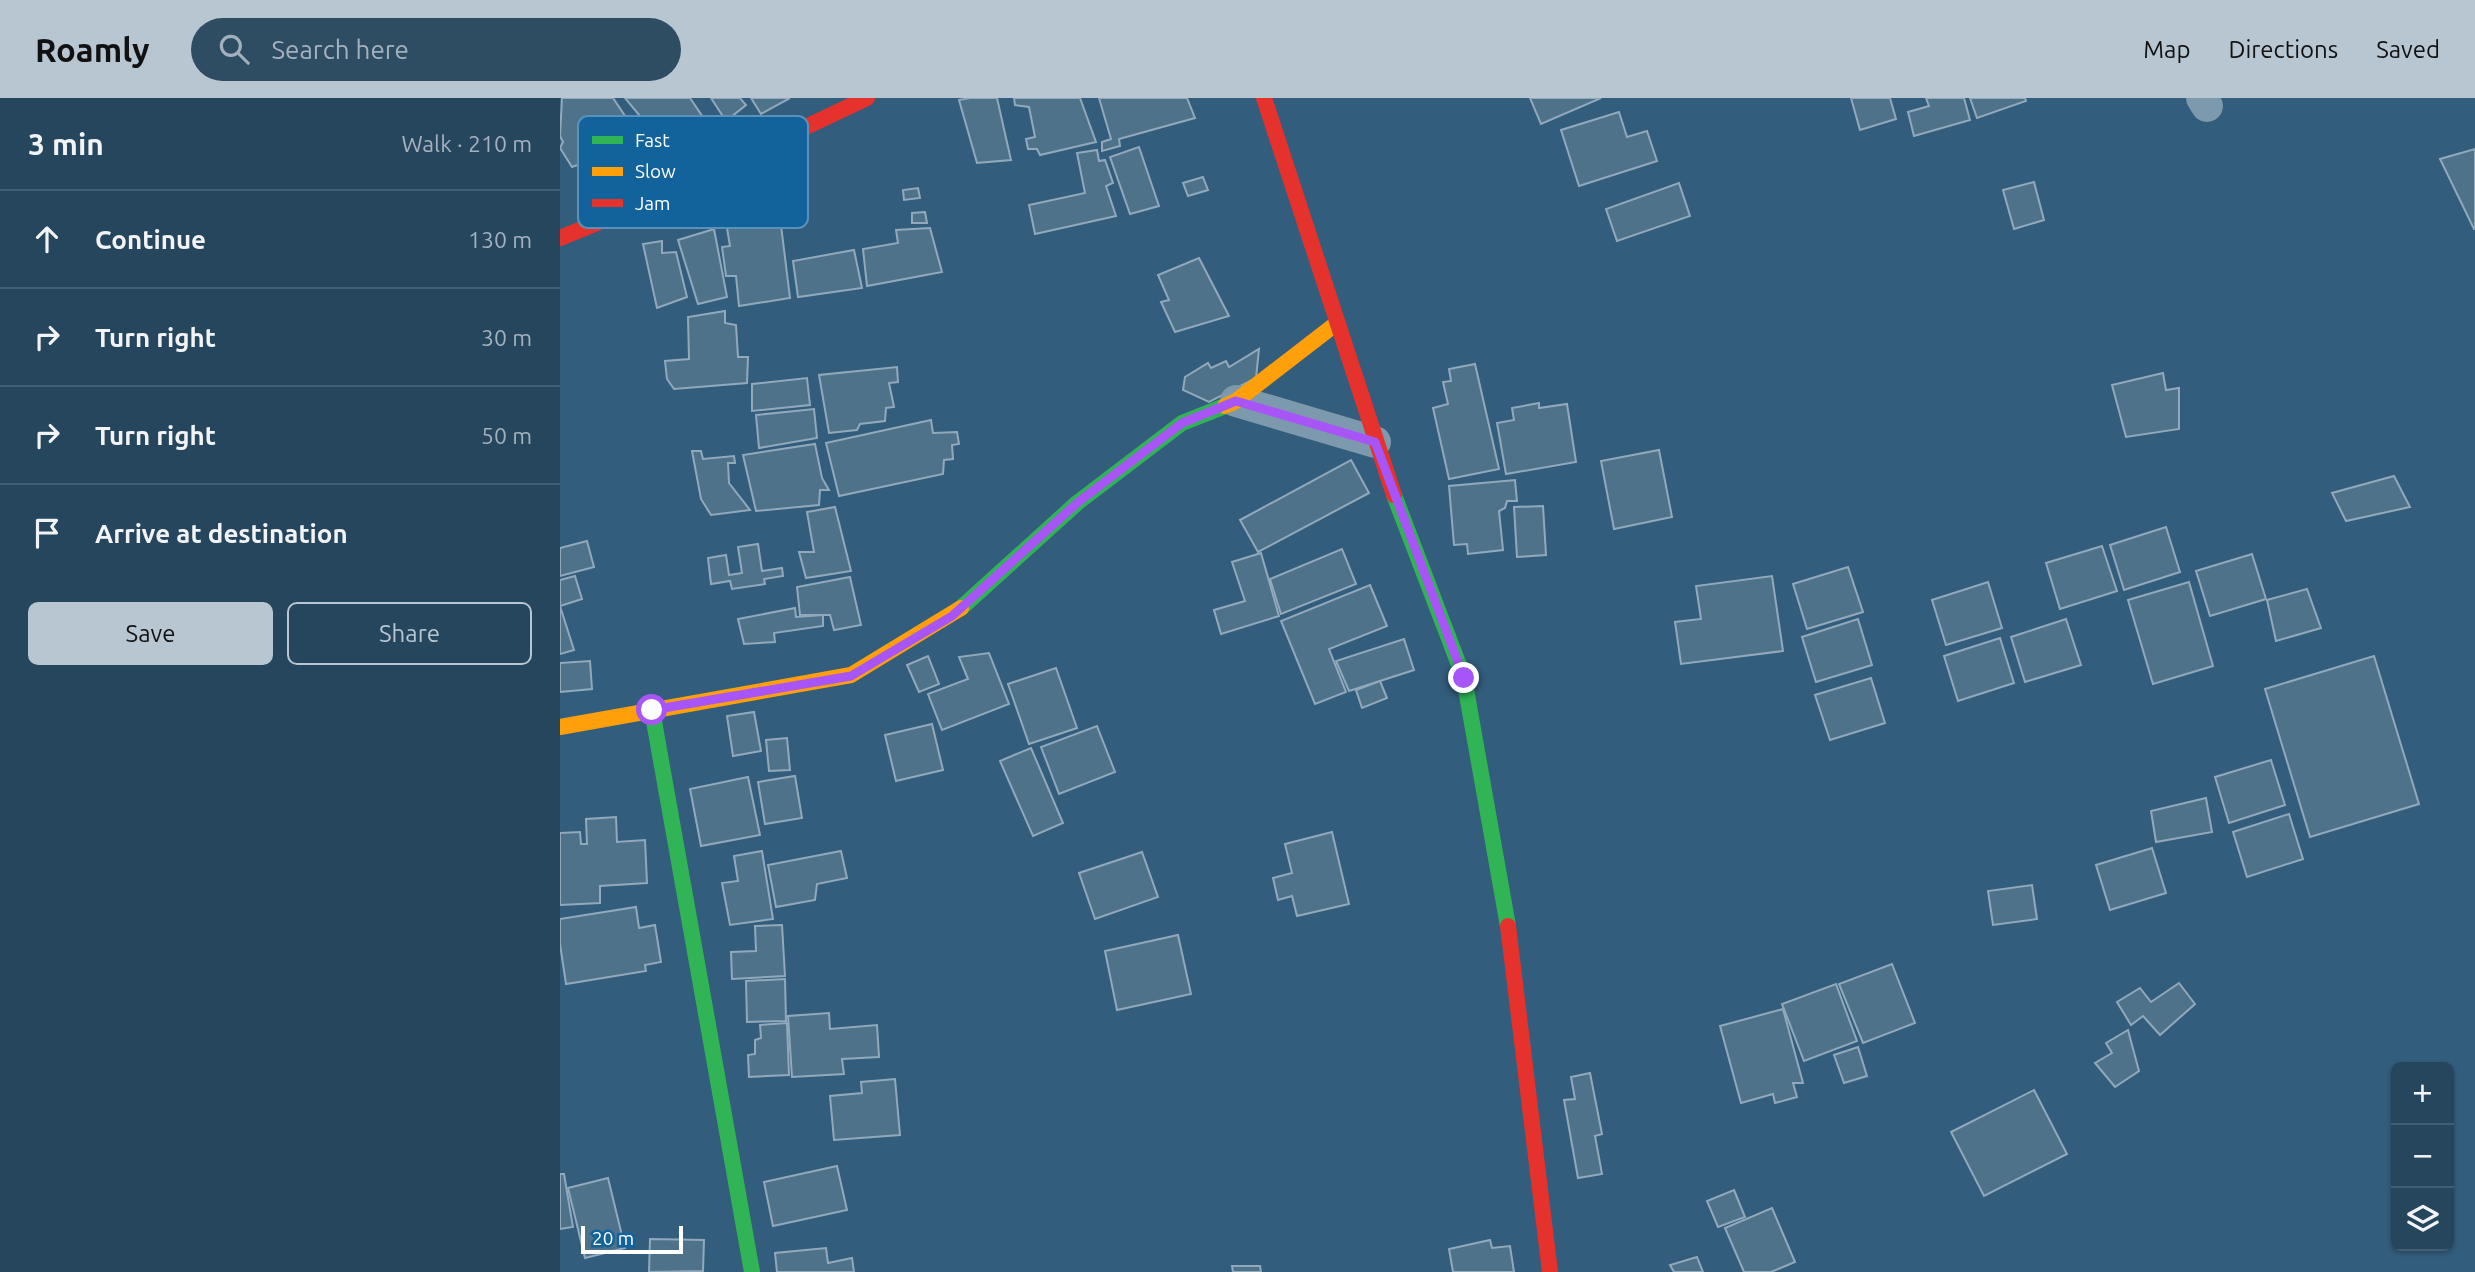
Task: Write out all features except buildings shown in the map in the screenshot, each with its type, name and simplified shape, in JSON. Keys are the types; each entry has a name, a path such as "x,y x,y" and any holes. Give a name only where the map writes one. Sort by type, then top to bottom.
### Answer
{"street":[{"path":"808,126 867,98"},
{"path":"1264,98 1375,442 1464,678 1507,916 1550,1272"},
{"path":"560,238 585,228"},
{"path":"560,727 851,676 952,616 1077,503 1182,423 1236,401 1337,323"},
{"path":"1236,401 1375,442"},
{"path":"652,710 752,1272"}],"traffic: fast":[{"path":"961,608 1077,503 1182,423 1225,406"},
{"path":"1394,495 1464,678 1508,926"},
{"path":"652,710 752,1272"}],"traffic: slow":[{"path":"1225,406 1236,401 1337,323"},
{"path":"560,727 851,675 961,608"}],"traffic: jam":[{"path":"808,126 867,98"},
{"path":"1264,98 1394,495"},
{"path":"560,238 585,228"},
{"path":"1508,926 1550,1272"}],"route":[{"path":"652,710 851,676 952,616 1077,503 1182,423 1236,401 1375,442 1464,678"}]}
